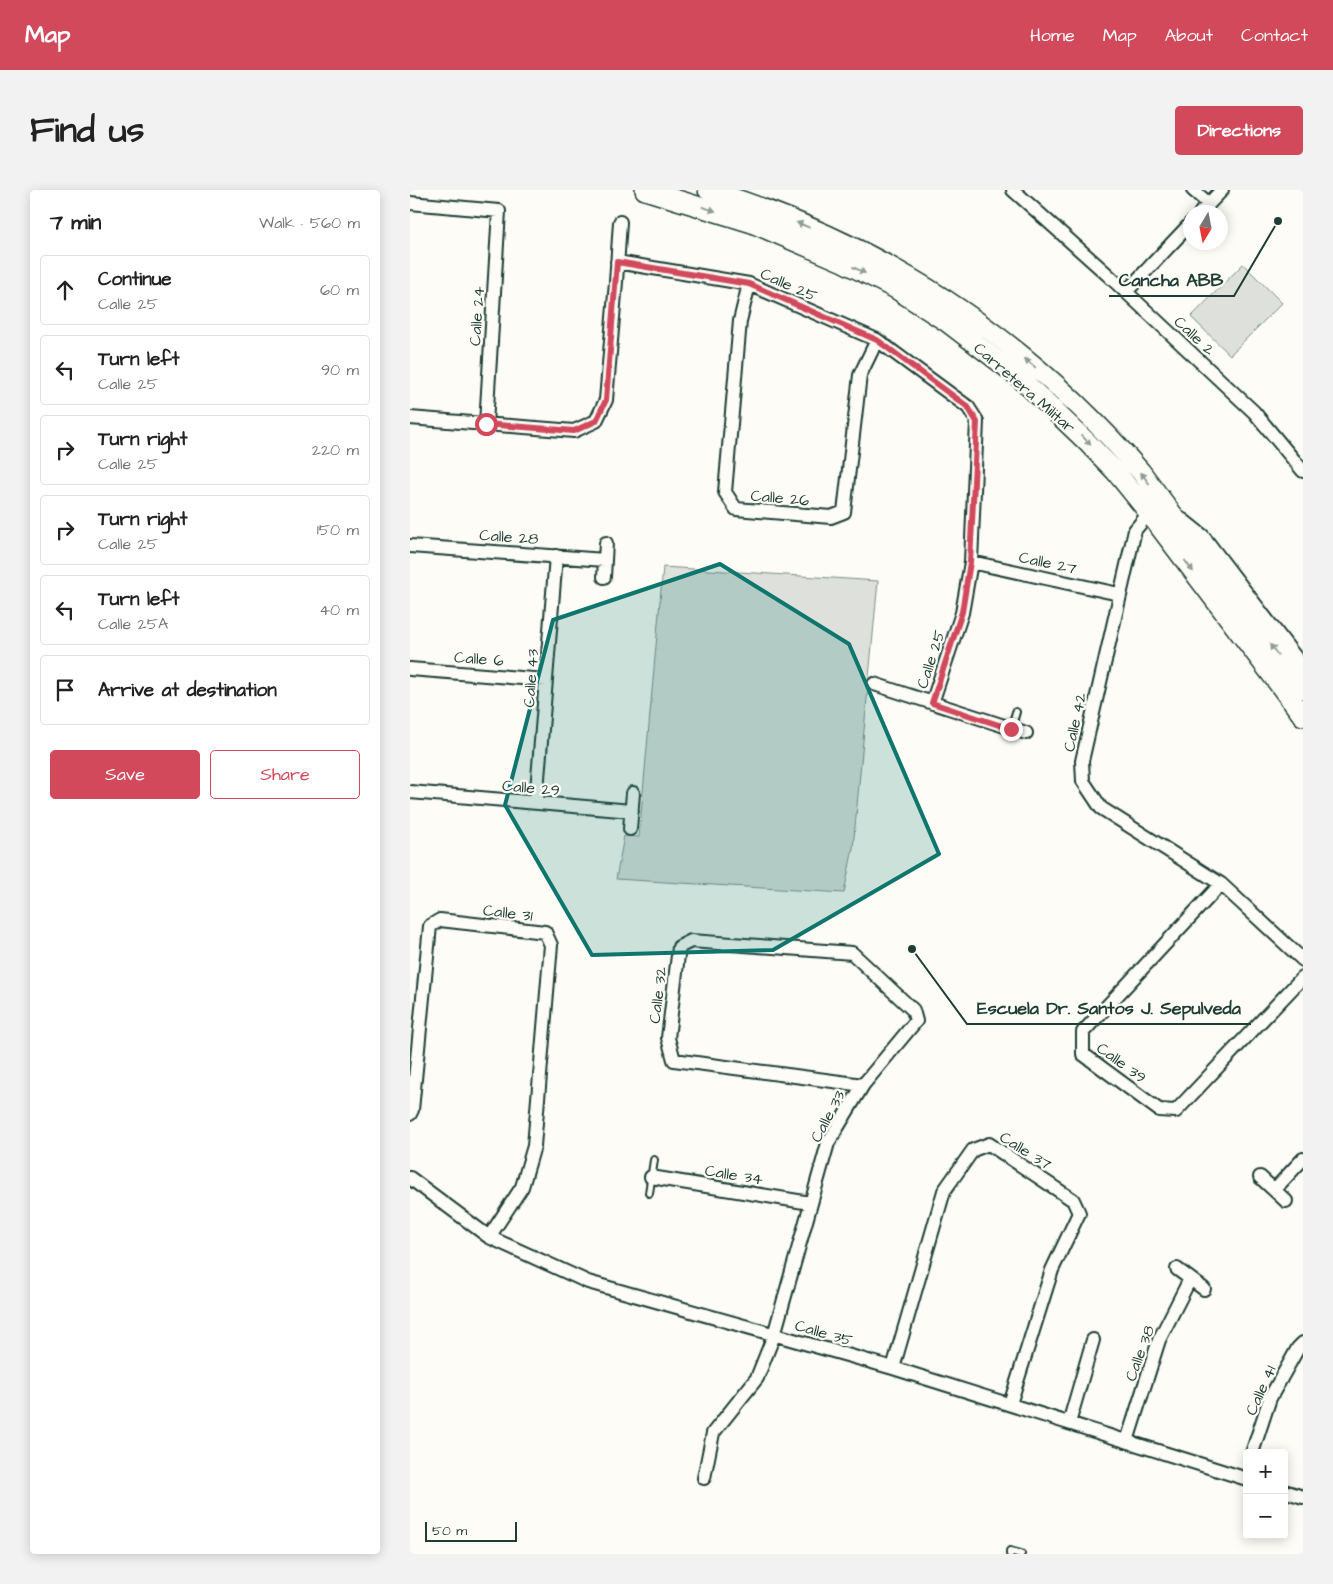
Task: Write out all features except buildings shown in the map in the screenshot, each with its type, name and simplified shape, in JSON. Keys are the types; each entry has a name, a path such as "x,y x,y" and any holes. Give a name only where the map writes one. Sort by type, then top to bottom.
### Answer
{"main road":[{"name":"Carretera Militar","path":"645,190 752,223 843,262 896,289 947,322 1019,377 1116,472 1157,509 1303,689"},
{"name":"Carretera Militar","path":"708,190 726,193 856,247 901,272 972,317 1040,371 1090,417 1141,472 1157,509 1303,716"}],"street":[{"name":"Calle 2","path":"1013,190 1126,292 1254,412 1303,471"},
{"path":"1193,190 1203,205"},
{"path":"1208,205 1222,190"},
{"name":"Calle 24","path":"410,203 499,211 486,424"},
{"path":"410,418 574,431 596,421 606,400 620,222"},
{"path":"1126,292 1183,231"},
{"name":"Calle 25","path":"617,262 749,284 877,340 968,407 977,422 970,562 962,612 932,703"},
{"name":"Calle 26","path":"749,284 740,321 725,492 736,509 831,517 844,512 860,376 877,340"},
{"name":"Calle 42","path":"1157,509 1135,530 1082,761 1084,781 1101,808 1221,884 1303,960"},
{"path":"1157,509 1203,536 1303,666"},
{"path":"604,577 606,543"},
{"name":"Calle 28","path":"410,546 605,560"},
{"name":"Calle 43","path":"536,803 556,556"},
{"name":"Calle 27","path":"970,562 1119,594"},
{"name":"Calle 6","path":"410,669 546,680"},
{"path":"874,684 1026,734"},
{"name":"Calle 29","path":"410,792 632,811"},
{"path":"630,829 633,793"},
{"name":"Calle 39","path":"1221,884 1083,1032 1083,1054 1159,1110 1176,1111 1303,977"},
{"name":"Calle 31","path":"410,1114 412,1110 430,926 440,920 545,932 551,945 534,1146 522,1187 489,1237"},
{"name":"Calle 32","path":"863,1085 674,1060 668,1038 679,947 691,941 852,953 874,974"},
{"name":"Calle 33","path":"704,1478 713,1433 758,1378 774,1335 828,1143 863,1085 916,1021 913,1010 874,974"},
{"name":"Calle 37","path":"892,1368 944,1190 973,1150 990,1144 1073,1200 1079,1213 1052,1270 1010,1404"},
{"path":"1274,1190 1303,1159"},
{"name":"Calle 34","path":"652,1177 810,1203"},
{"name":"Calle 35","path":"410,1178 489,1237 588,1282 892,1368 1243,1475"},
{"path":"1260,1178 1286,1201"},
{"path":"1177,1269 1204,1289"},
{"name":"Calle 38","path":"1127,1441 1158,1340 1190,1279"},
{"path":"1068,1423 1093,1340"},
{"name":"Calle 41","path":"1253,1449 1270,1398 1298,1348 1303,1343"},
{"path":"1288,1492 1303,1497"}],"lane":[{"path":"1011,729 1016,712"},
{"path":"649,1193 654,1160"},
{"path":"1010,1554 1010,1552 1021,1554"}],"highlighted area":[{"path":"720,564 849,644 939,854 773,950 592,955 505,805 553,620"}],"shaded area":[{"path":"1243,264 1282,303 1230,355 1191,317"},
{"path":"663,567 878,581 853,848 844,893 616,879 624,836 639,837"}],"place":[{"name":"Cancha ABB","path":"1278,221"},
{"name":"Escuela Dr. Santos J. Sepulveda","path":"912,949"}],"route":[{"path":"486,424 574,431 596,421 606,400 617,262 749,284 877,340 968,407 977,422 970,562 962,612 932,703 1011,729"}]}
